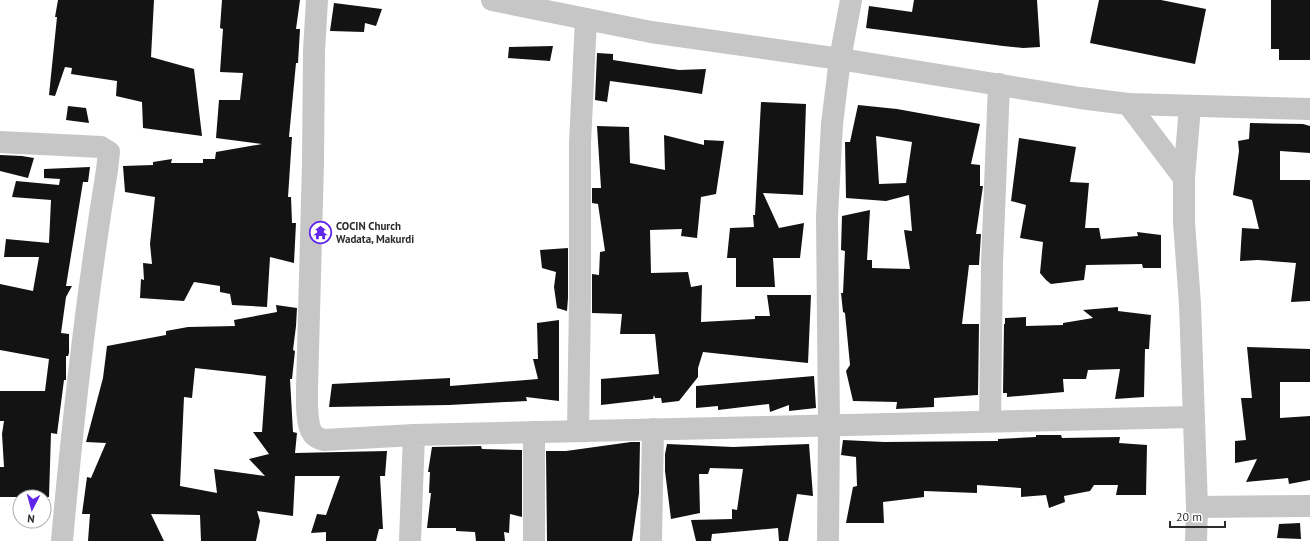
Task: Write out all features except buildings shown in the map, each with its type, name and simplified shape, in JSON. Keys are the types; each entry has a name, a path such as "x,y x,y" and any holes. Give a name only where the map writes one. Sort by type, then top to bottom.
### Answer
{"street":[{"path":"317,0 314,51 313,163 307,389 309,425 312,434 318,438 324,440 414,435 1193,417"},
{"path":"492,0 560,7 586,19 651,32 840,59 1080,98 1128,104 1190,107 1310,109"},
{"path":"828,541 829,425 827,216 832,124 840,59 851,0"},
{"path":"578,431 580,143 586,19"},
{"path":"990,421 992,264 999,84"},
{"path":"1128,104 1184,178"},
{"path":"1190,107 1184,178 1184,222 1190,304 1197,507 1196,541"},
{"path":"0,142 101,147 109,152 84,335 70,453 62,541"},
{"path":"651,541 653,429"},
{"path":"534,432 534,541"},
{"path":"410,541 414,435"},
{"path":"1197,507 1310,506"}],"place":[{"name":"COCIN Church Wadata, Makurdi","path":"320,232"}]}
